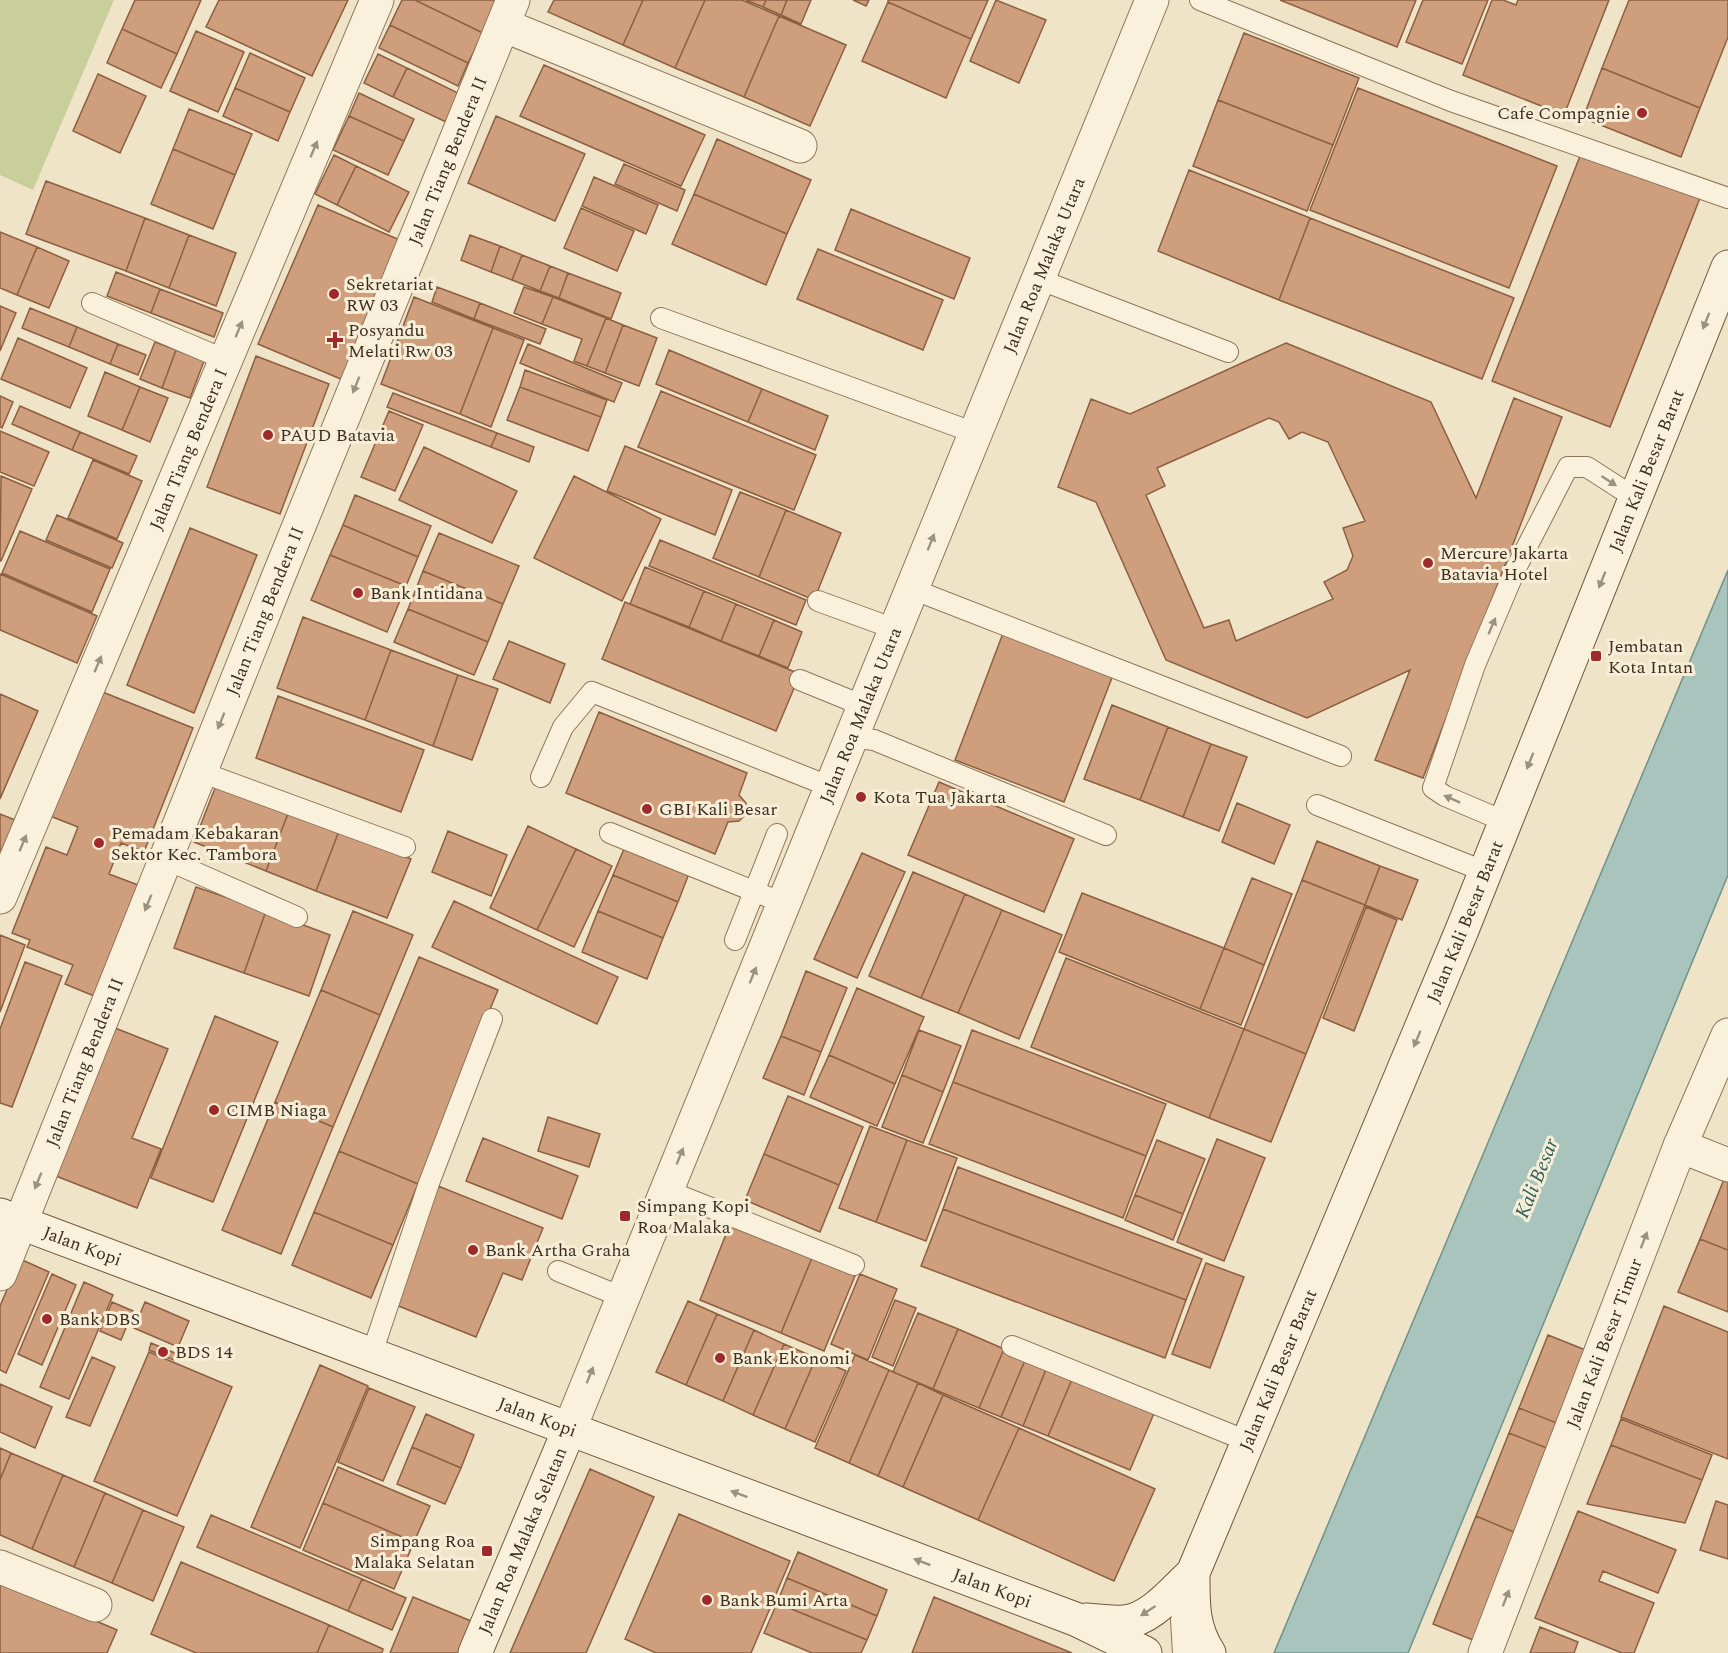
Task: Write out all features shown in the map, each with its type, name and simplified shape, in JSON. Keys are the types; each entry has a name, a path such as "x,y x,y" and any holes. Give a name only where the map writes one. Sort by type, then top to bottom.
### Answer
{"street":[{"name":"Jalan Tiang Bendera I","path":"0,897 376,0"},
{"name":"Jalan Roa Malaka Utara","path":"569,1430 666,1190 768,897 831,787 1152,0"},
{"path":"508,13 800,146"},
{"name":"Jalan Tiang Bendera II","path":"0,1274 11,1219 165,860 508,13"},
{"name":"Jalan Kali Besar Barat","path":"1209,1653 1199,1638 1193,1618 1193,1574 1486,872 1728,267"},
{"name":"Jalan Kali Besar Timur","path":"1485,1653 1680,1146 1728,1035"},
{"path":"1680,1146 1728,1165"},
{"name":"Jalan Kopi","path":"11,1219 1075,1619"},
{"name":"Jalan Roa Malaka Selatan","path":"475,1653 569,1430"},
{"path":"0,1567 95,1605"},
{"name":"Jalan Kali Besar Barat","path":"1075,1619 1125,1622 1140,1617 1193,1574"},
{"path":"1075,1619 1103,1653"},
{"path":"1075,1619 1145,1653"}],"lane":[{"path":"1200,0 1451,101 1728,198"},
{"path":"1038,279 1228,352"},
{"path":"92,303 226,360"},
{"path":"661,318 975,433"},
{"path":"1506,822 1445,796 1433,788 1475,665 1516,568 1568,467 1587,467 1635,498"},
{"path":"912,589 1341,756"},
{"path":"818,600 895,629"},
{"path":"800,680 864,705"},
{"path":"541,777 563,727 592,692 831,787"},
{"path":"851,737 874,740 1106,835"},
{"path":"201,772 405,847"},
{"path":"1317,805 1486,872"},
{"path":"610,833 768,897"},
{"path":"735,940 768,897 777,834"},
{"path":"165,860 297,917"},
{"path":"371,1356 429,1184 492,1019"},
{"path":"666,1190 854,1265"},
{"path":"558,1271 622,1297"},
{"path":"1012,1346 1247,1441"},
{"path":"1183,1653 1181,1620 1193,1574"}],"green space":[{"path":"0,0 114,0 33,190 0,175"}],"water":[{"name":"Kali Besar","path":"1728,570 1728,875 1408,1653 1274,1653"}],"building":[{"path":"135,0 201,0 177,54 122,29"},
{"path":"219,0 348,0 312,76 206,27"},
{"path":"402,0 415,0 483,33 468,63 390,25"},
{"path":"415,0 499,0 483,33"},
{"path":"554,0 643,0 623,45 548,12"},
{"path":"643,0 705,0 675,68 623,45"},
{"path":"705,0 742,0 779,16 744,97 675,68"},
{"path":"746,0 766,0 763,7"},
{"path":"766,0 787,0 781,15 763,7"},
{"path":"787,0 811,0 801,24 781,15"},
{"path":"853,0 869,0 866,6"},
{"path":"888,0 988,0 971,39 888,2"},
{"path":"996,0 1046,20 1019,83 970,61"},
{"path":"1280,0 1416,0 1397,47"},
{"path":"1423,0 1488,0 1462,64 1406,42"},
{"path":"1492,0 1503,0 1516,5 1518,0 1609,0 1564,115 1463,75"},
{"path":"1629,0 1728,0 1728,37 1700,108 1602,68"},
{"path":"888,2 971,39 946,98 862,61"},
{"path":"779,16 846,45 810,126 744,97"},
{"path":"390,25 468,63 458,86 379,48"},
{"path":"122,29 177,54 161,88 107,63"},
{"path":"196,31 244,52 218,112 170,91"},
{"path":"1244,33 1359,78 1333,145 1218,100"},
{"path":"250,53 305,78 290,112 235,88"},
{"path":"378,54 407,68 393,97 364,83"},
{"path":"544,65 705,135 681,186 520,116"},
{"path":"407,68 460,94 446,122 393,97"},
{"name":"Cafe Compagnie","path":"1602,68 1700,108 1681,157 1583,118"},
{"path":"98,74 146,96 120,153 73,131"},
{"path":"235,88 290,112 278,141 223,116"},
{"path":"1358,88 1557,166 1509,288 1310,210"},
{"path":"359,93 414,119 404,141 349,116"},
{"path":"1218,100 1333,145 1307,211 1193,166"},
{"path":"189,109 252,134 235,175 173,149"},
{"path":"349,116 404,141 388,175 333,150"},
{"path":"496,116 585,154 555,221 468,183"},
{"path":"717,139 811,180 787,234 694,194"},
{"path":"173,149 235,175 213,229 151,204"},
{"path":"1582,151 1702,193 1610,427 1492,381"},
{"path":"334,155 356,166 337,205 315,194"},
{"path":"624,164 685,190 677,211 615,184"},
{"path":"356,166 409,192 389,232 337,205"},
{"path":"1189,170 1310,218 1279,300 1158,251"},
{"path":"594,177 658,205 646,234 582,206"},
{"path":"46,181 145,218 126,271 26,234"},
{"path":"694,194 787,234 766,285 672,244"},
{"name":"Sekretariat RW 03","path":"318,205 409,244 350,383 258,344"},
{"path":"581,208 634,231 617,271 564,248"},
{"path":"851,209 970,258 954,299 835,250"},
{"path":"145,218 189,235 169,288 126,271"},
{"path":"1310,218 1514,298 1482,379 1279,300"},
{"path":"0,232 37,247 17,295 0,288"},
{"path":"189,235 236,253 216,306 169,288"},
{"path":"470,235 500,246 491,272 461,260"},
{"path":"500,246 522,255 512,280 491,272"},
{"path":"37,247 69,261 49,308 17,295"},
{"path":"818,249 943,300 923,350 797,299"},
{"path":"522,255 550,266 540,291 512,280"},
{"path":"550,266 568,273 559,298 540,291"},
{"path":"116,272 160,289 151,313 107,296"},
{"path":"568,273 621,293 611,319 559,298"},
{"path":"437,287 480,303 474,319 432,302"},
{"path":"524,287 553,297 542,324 514,313"},
{"path":"160,289 223,313 214,337 151,313"},
{"path":"414,297 493,328 460,414 381,384"},
{"path":"553,297 606,318 587,366 574,361 582,339 542,324"},
{"path":"480,303 546,329 540,344 474,319"},
{"path":"0,306 16,313 0,351"},
{"path":"30,308 77,327 69,347 22,328"},
{"path":"606,318 623,325 605,373 587,366"},
{"path":"623,325 657,338 639,386 605,373"},
{"path":"77,327 118,344 110,364 69,347"},
{"path":"493,328 524,340 491,427 460,414"},
{"path":"18,338 87,368 70,408 1,379"},
{"path":"155,342 176,350 162,388 140,379"},
{"name":"Mercure Jakarta Batavia Hotel","path":"1286,343 1431,402 1476,498 1514,398 1562,417 1423,778 1375,760 1410,670 1307,718 1166,660 1096,502 1058,487 1091,399 1130,414","holes":["1269,418 1279,422 1289,439 1302,432 1328,442 1365,521 1343,528 1353,556 1347,570 1324,582 1333,599 1236,641 1229,620 1204,628 1146,495 1165,486 1157,468"]},
{"path":"118,344 146,355 138,375 110,364"},
{"path":"528,344 622,383 614,402 520,363"},
{"path":"176,350 204,361 190,398 162,388"},
{"path":"669,350 762,389 748,422 656,384"},
{"name":"PAUD Batavia","path":"256,356 329,384 280,514 207,487"},
{"path":"525,370 607,400 601,417 520,387"},
{"path":"105,372 140,387 122,430 88,416"},
{"path":"140,387 168,398 150,442 122,430"},
{"path":"520,387 601,417 588,451 507,420"},
{"path":"762,389 828,416 815,450 748,422"},
{"path":"661,391 816,455 794,510 638,447"},
{"path":"393,393 497,433 491,447 387,407"},
{"path":"0,396 13,402 2,428 0,427"},
{"path":"20,406 80,432 72,450 12,424"},
{"path":"389,411 423,425 395,491 361,477"},
{"path":"0,431 49,452 34,486 0,472"},
{"path":"80,432 137,456 129,474 72,450"},
{"path":"497,433 534,447 529,462 491,447"},
{"path":"625,446 732,490 715,535 607,491"},
{"path":"424,447 517,491 492,543 399,500"},
{"path":"93,460 142,481 117,539 68,518"},
{"path":"1,476 32,489 0,561"},
{"path":"574,476 661,519 622,601 534,558"},
{"path":"740,492 786,510 759,577 713,558"},
{"path":"355,495 431,526 418,557 343,525"},
{"path":"786,510 841,533 814,600 759,577"},
{"path":"57,515 123,543 112,568 46,540"},
{"path":"343,525 418,557 406,586 330,555"},
{"path":"190,528 257,555 194,713 127,685"},
{"path":"20,531 110,569 92,612 2,573"},
{"path":"439,533 519,566 503,604 423,571"},
{"path":"660,540 806,600 796,625 649,566"},
{"name":"Bank Intidana","path":"330,555 406,586 387,632 311,600"},
{"path":"645,567 704,591 689,627 630,604"},
{"path":"423,571 503,604 488,642 408,609"},
{"path":"0,574 97,616 77,663 0,630"},
{"path":"704,591 736,604 721,641 689,627"},
{"path":"625,602 800,674 776,731 602,659"},
{"path":"736,604 774,620 759,656 721,641"},
{"path":"408,609 488,642 474,675 394,642"},
{"path":"303,617 391,650 365,720 277,688"},
{"path":"774,620 802,632 788,668 759,656"},
{"path":"1005,628 1115,670 1064,802 955,760"},
{"path":"509,641 565,664 550,703 493,679"},
{"path":"391,650 458,675 433,746 365,720"},
{"path":"458,675 498,689 472,760 433,746"},
{"path":"100,691 193,728 144,852 121,843 109,874 138,885 94,996 65,984 73,965 27,947 30,940 12,933 46,847 67,855 78,827 50,816"},
{"path":"0,694 38,711 0,799"},
{"path":"278,696 424,750 401,812 256,758"},
{"path":"1112,705 1168,727 1140,800 1084,779"},
{"path":"599,712 747,773 739,795 746,803 747,813 739,821 728,822 715,854 566,793"},
{"path":"1168,727 1211,744 1183,817 1140,800"},
{"path":"1211,744 1247,757 1219,831 1183,817"},
{"path":"939,782 1074,839 1044,912 908,855"},
{"path":"217,783 289,811 266,871 194,842"},
{"path":"1237,803 1290,825 1274,864 1222,842"},
{"path":"289,811 339,831 316,891 266,871"},
{"path":"0,814 20,822 8,853 0,850"},
{"path":"528,826 576,849 537,930 490,908"},
{"path":"339,831 411,859 387,918 316,891"},
{"path":"448,831 507,855 491,896 432,872"},
{"path":"1317,841 1380,866 1365,905 1302,880"},
{"path":"626,844 690,871 678,902 613,875"},
{"path":"576,849 612,866 574,947 537,930"},
{"path":"862,853 905,872 857,978 814,959"},
{"path":"1380,866 1418,880 1402,920 1365,905"},
{"path":"913,872 965,894 921,998 869,976"},
{"path":"613,875 678,902 663,938 598,911"},
{"path":"1252,878 1292,894 1264,965 1224,948"},
{"path":"1302,880 1365,905 1306,1054 1244,1029"},
{"path":"196,887 266,911 244,973 174,948"},
{"path":"1082,893 1224,948 1200,1009 1059,952"},
{"path":"965,894 1002,910 958,1013 921,998"},
{"path":"454,901 618,977 597,1024 432,947"},
{"path":"1366,907 1397,920 1354,1031 1323,1018"},
{"path":"1002,910 1062,935 1019,1039 958,1013"},
{"path":"266,911 330,935 309,996 244,973"},
{"path":"353,911 413,935 380,1015 321,990"},
{"path":"598,911 663,938 647,979 582,952"},
{"path":"0,935 25,945 0,1012"},
{"path":"1224,948 1264,965 1241,1025 1200,1009"},
{"path":"419,957 498,990 418,1184 339,1151"},
{"path":"1066,958 1244,1029 1209,1118 1031,1047"},
{"path":"25,962 62,976 12,1107 0,1103 0,1029"},
{"path":"806,971 847,988 821,1052 781,1036"},
{"path":"857,988 924,1017 895,1084 829,1055"},
{"path":"321,990 380,1015 333,1127 275,1102"},
{"name":"CIMB Niaga","path":"215,1016 278,1042 213,1202 151,1178"},
{"path":"110,1026 168,1049 132,1138 161,1149 137,1208 51,1174"},
{"path":"1244,1029 1306,1054 1271,1142 1209,1118"},
{"path":"919,1030 961,1046 943,1092 902,1075"},
{"path":"972,1030 1166,1104 1146,1156 953,1082"},
{"path":"781,1036 821,1052 804,1095 763,1078"},
{"path":"829,1055 895,1084 877,1126 810,1097"},
{"path":"902,1075 943,1092 923,1143 882,1127"},
{"path":"953,1082 1146,1156 1123,1218 929,1144"},
{"path":"788,1096 863,1127 839,1185 764,1154"},
{"path":"275,1102 333,1127 281,1254 222,1230"},
{"path":"548,1117 600,1134 589,1167 538,1151"},
{"path":"870,1126 907,1140 876,1222 839,1208"},
{"path":"483,1138 578,1176 562,1219 466,1181"},
{"path":"1217,1139 1265,1158 1224,1261 1177,1242"},
{"path":"907,1140 957,1158 926,1241 876,1222"},
{"path":"1157,1140 1205,1159 1183,1214 1135,1195"},
{"path":"339,1151 418,1184 393,1245 314,1212"},
{"path":"764,1154 839,1185 820,1232 745,1200"},
{"path":"958,1167 1202,1259 1186,1300 943,1209"},
{"path":"1726,1174 1728,1175 1728,1250 1700,1239"},
{"name":"Bank Artha Graha","path":"438,1186 543,1228 522,1280 503,1273 476,1337 391,1303"},
{"path":"1135,1195 1183,1214 1173,1240 1125,1220"},
{"path":"943,1209 1186,1300 1165,1358 921,1266"},
{"path":"314,1212 393,1245 371,1298 292,1265"},
{"path":"732,1219 814,1253 781,1333 700,1300"},
{"path":"1700,1239 1728,1250 1728,1312 1678,1292"},
{"path":"814,1253 857,1271 824,1351 781,1333"},
{"path":"20,1259 49,1272 6,1373 0,1370 0,1306"},
{"path":"1206,1263 1244,1277 1210,1368 1172,1354"},
{"name":"Bank DBS","path":"52,1274 76,1285 42,1365 18,1354"},
{"path":"860,1274 897,1289 868,1360 831,1344"},
{"path":"84,1282 113,1295 69,1399 40,1387"},
{"path":"895,1300 916,1308 893,1366 872,1357"},
{"path":"688,1301 717,1314 686,1385 656,1372"},
{"path":"112,1302 133,1311 121,1340 100,1331"},
{"path":"145,1302 189,1321 178,1347 134,1328"},
{"path":"1664,1306 1728,1332 1728,1459 1621,1417"},
{"path":"918,1313 958,1329 933,1389 893,1372"},
{"name":"Bank Ekonomi","path":"717,1314 754,1330 723,1401 686,1385"},
{"path":"958,1329 1004,1349 979,1408 933,1389"},
{"path":"754,1330 784,1344 753,1415 723,1401"},
{"path":"1548,1335 1593,1353 1564,1426 1519,1408"},
{"name":"BDS 14","path":"151,1343 177,1354 174,1360 149,1350"},
{"path":"784,1344 816,1358 785,1429 753,1415"},
{"path":"1004,1349 1026,1358 1001,1417 979,1408"},
{"path":"149,1352 232,1387 177,1516 94,1481"},
{"path":"855,1355 889,1370 849,1463 815,1448"},
{"path":"92,1357 115,1367 90,1426 66,1417"},
{"path":"816,1358 846,1371 815,1442 785,1429"},
{"path":"1026,1358 1047,1367 1023,1426 1001,1417"},
{"path":"320,1365 368,1386 300,1548 251,1527"},
{"path":"1047,1367 1073,1377 1048,1436 1023,1426"},
{"path":"889,1370 918,1383 878,1476 849,1463"},
{"path":"1073,1377 1155,1411 1130,1470 1048,1436"},
{"path":"918,1383 943,1395 903,1487 878,1476"},
{"path":"0,1384 52,1407 35,1448 0,1432"},
{"path":"369,1388 415,1407 383,1481 338,1462"},
{"path":"943,1395 1019,1428 978,1520 903,1487"},
{"path":"1519,1408 1564,1426 1554,1451 1509,1433"},
{"path":"426,1414 474,1435 461,1468 412,1447"},
{"path":"1621,1419 1712,1455 1702,1480 1611,1445"},
{"path":"1019,1428 1155,1489 1114,1581 978,1520"},
{"path":"1509,1433 1554,1451 1521,1535 1476,1516"},
{"path":"1611,1445 1702,1480 1685,1523 1587,1504"},
{"path":"412,1447 461,1468 445,1504 397,1484"},
{"path":"0,1448 11,1453 0,1480"},
{"path":"11,1453 63,1475 32,1549 0,1535 0,1480"},
{"path":"338,1467 430,1506 414,1542 323,1503"},
{"path":"590,1469 654,1497 586,1653 510,1653"},
{"path":"63,1475 105,1493 74,1567 32,1549"},
{"path":"105,1493 143,1510 112,1583 74,1567"},
{"path":"1716,1501 1728,1505 1728,1559 1700,1550"},
{"path":"323,1503 414,1542 394,1589 303,1550"},
{"path":"143,1510 184,1527 153,1601 112,1583"},
{"path":"1578,1511 1676,1550 1658,1593 1603,1571 1599,1581 1654,1603 1634,1653 1622,1653 1535,1618"},
{"name":"Bank Bumi Arta","path":"679,1514 790,1561 751,1653 656,1653 625,1639"},
{"path":"211,1515 362,1579 348,1611 197,1547"},
{"path":"1476,1516 1521,1535 1478,1642 1433,1624"},
{"path":"798,1552 887,1590 877,1616 787,1578"},
{"path":"181,1562 329,1625 317,1653 196,1653 151,1634"},
{"path":"787,1578 877,1616 867,1640 777,1603"},
{"path":"362,1579 406,1598 392,1630 348,1611"},
{"path":"0,1580 117,1630 107,1653 0,1653"},
{"path":"413,1597 471,1621 458,1653 390,1653"},
{"path":"934,1597 1072,1653 912,1653"},
{"path":"777,1603 867,1640 861,1653 812,1653 764,1633"},
{"path":"329,1625 383,1649 382,1653 317,1653"},
{"path":"1540,1627 1578,1642 1574,1653 1530,1653"}],"place":[{"name":"Cafe Compagnie","path":"1642,113"},
{"name":"Sekretariat RW 03","path":"334,294"},
{"name":"Posyandu Melati Rw 03","path":"335,340"},
{"name":"PAUD Batavia","path":"268,435"},
{"name":"Mercure Jakarta Batavia Hotel","path":"1428,563"},
{"name":"Bank Intidana","path":"358,593"},
{"name":"Jembatan Kota Intan","path":"1596,656"},
{"name":"Kota Tua Jakarta","path":"861,797"},
{"name":"GBI Kali Besar","path":"647,809"},
{"name":"Pemadam Kebakaran Sektor Kec. Tambora","path":"99,843"},
{"name":"CIMB Niaga","path":"214,1110"},
{"name":"Simpang Kopi Roa Malaka","path":"625,1216"},
{"name":"Bank Artha Graha","path":"473,1250"},
{"name":"Bank DBS","path":"47,1319"},
{"name":"BDS 14","path":"163,1352"},
{"name":"Bank Ekonomi","path":"720,1358"},
{"name":"Simpang Roa Malaka Selatan","path":"487,1551"},
{"name":"Bank Bumi Arta","path":"707,1600"}]}
